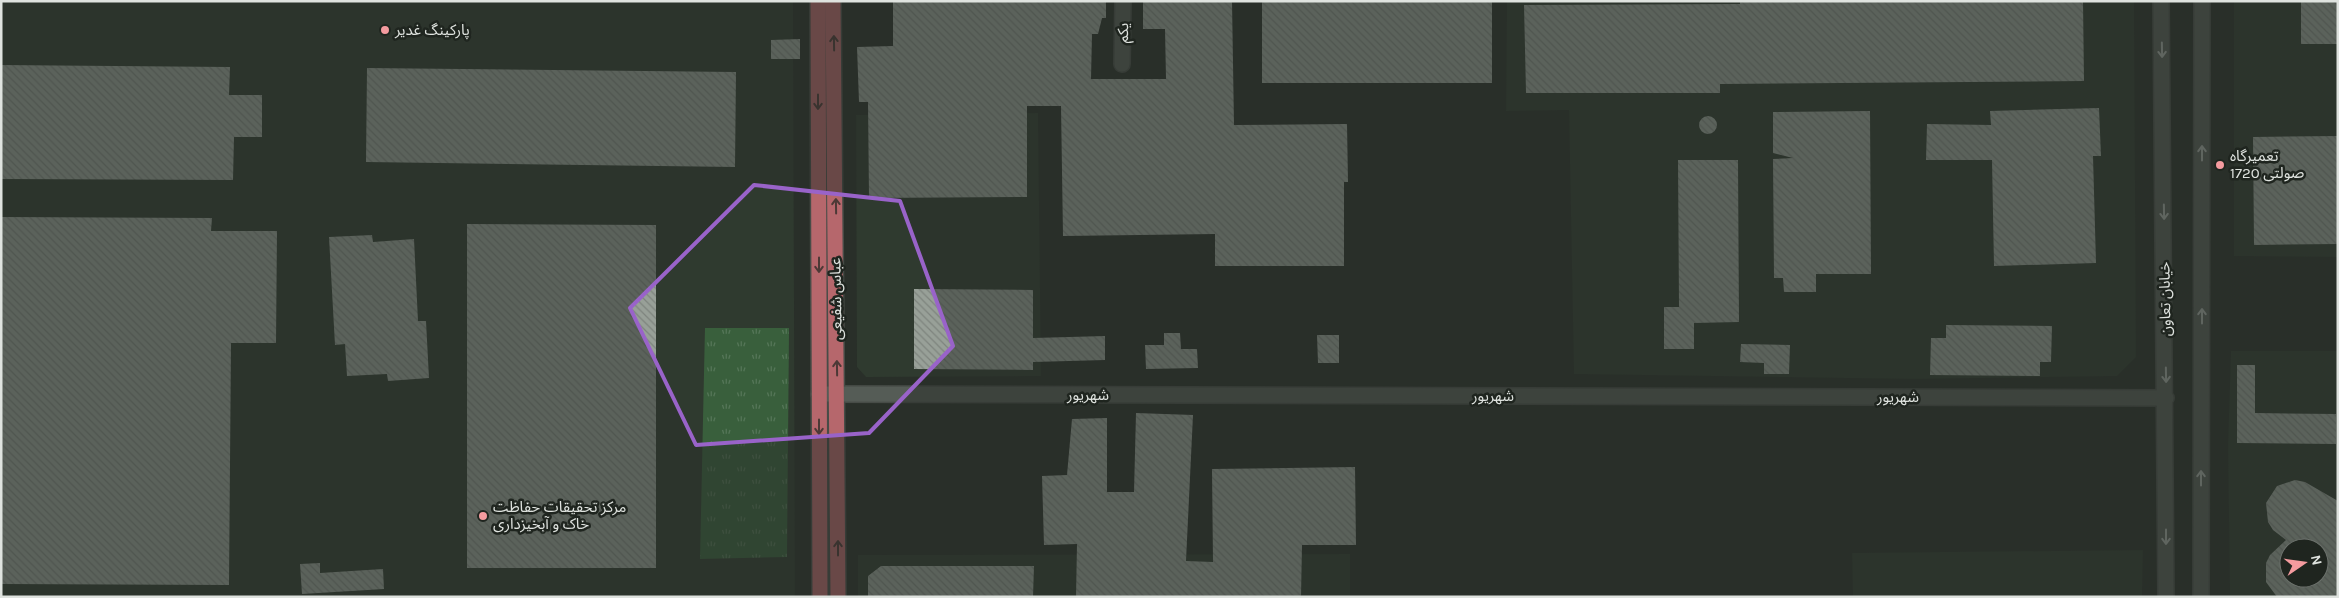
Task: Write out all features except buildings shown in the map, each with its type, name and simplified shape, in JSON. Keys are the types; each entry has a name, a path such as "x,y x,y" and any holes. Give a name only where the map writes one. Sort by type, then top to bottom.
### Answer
{"main road":[{"name":"عباس شفیعی","path":"818,1 820,597"},
{"name":"عباس شفیعی","path":"833,1 838,394 838,597"}],"street":[{"name":"یکم","path":"1122,64 1123,1"},
{"name":"خیابان تعاون","path":"2161,1 2166,398 2166,597"},
{"path":"2201,597 2202,1"},
{"name":"شهریور","path":"819,394 2166,398"}],"highlighted area":[{"path":"754,185 900,201 953,346 869,433 696,445 630,308"}],"shaded area":[{"path":"1,1 793,1 795,597 1,597"},
{"path":"1507,1 2134,1 2136,357 2117,376 1915,379 1574,374 1569,110 1506,111"},
{"path":"2234,1 2338,1 2338,257 2234,256"},
{"path":"1038,113 1041,376 866,377 857,367 856,115"},
{"path":"2231,351 2338,351 2338,597 2230,597 2228,445"},
{"path":"2143,550 2142,597 1853,597 1852,553"},
{"path":"1350,554 1350,597 858,597 858,555"}],"green space":[{"path":"705,328 789,328 787,557 700,559"}],"place":[{"name":"پارکینگ غدیر","path":"385,30"},
{"name":"تعمیرگاه 1720 صولتی","path":"2220,165"},
{"name":"مرکز تحقیقات حفاظت خاک و آبخیزداری","path":"483,516"}]}
